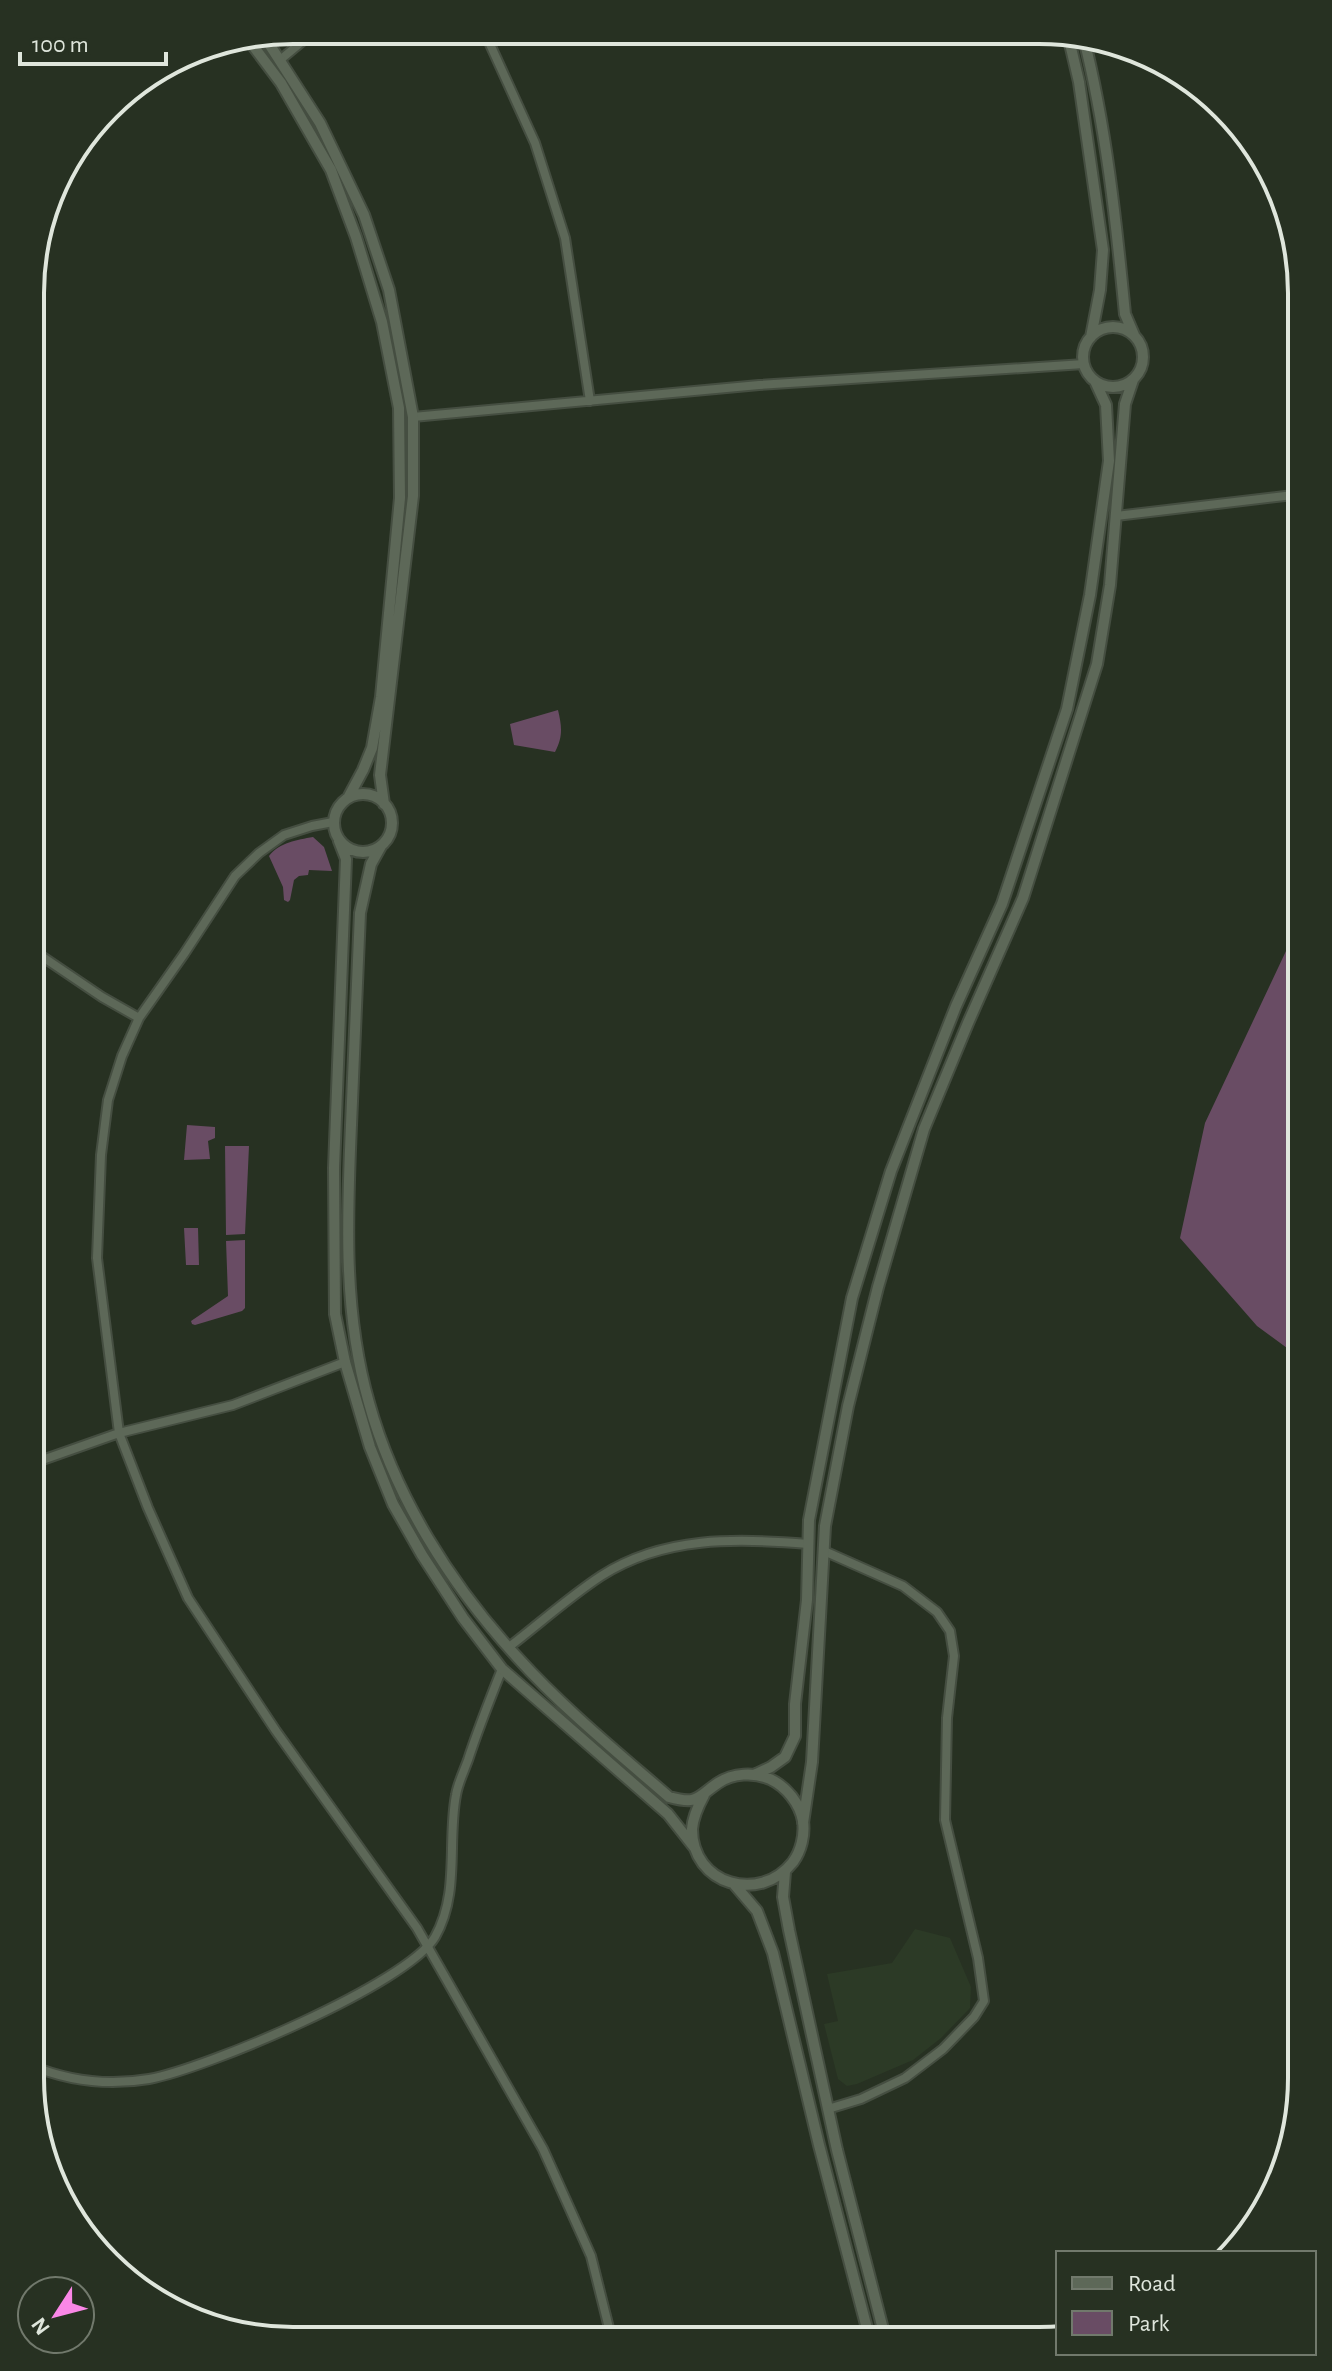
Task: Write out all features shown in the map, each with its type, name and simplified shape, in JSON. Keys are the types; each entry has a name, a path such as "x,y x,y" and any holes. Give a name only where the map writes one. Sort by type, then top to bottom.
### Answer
{"street":[{"path":"280,60 298,45"},
{"path":"490,45 535,143 565,238 590,401"},
{"path":"271,46 320,123 364,215 389,290 413,417 413,496 380,775 384,804 391,821 387,839 371,864 360,913 347,1214 351,1314 368,1402 392,1469 431,1544 509,1647 596,1734 669,1797 681,1801 694,1800 718,1783 735,1776 754,1775 772,1780 787,1791 798,1805 803,1823"},
{"path":"1071,46 1079,82 1103,250 1100,290 1091,337"},
{"path":"255,48 281,83 331,170 382,322 399,408 400,498 381,697 372,748 357,784 336,812 333,822 346,859 337,1061 334,1233 335,1314 345,1362 370,1447 393,1504 463,1618 502,1669 668,1814 695,1848 704,1865 718,1877 734,1884 752,1886 770,1881 785,1872 796,1858 802,1841 812,1762 825,1526 848,1406 878,1287 924,1129 1023,898 1097,664 1110,585 1125,404 1133,380"},
{"path":"1086,49 1106,151 1125,314 1143,352 1140,372 1124,385 1114,388 1104,386 1088,374 1084,364 1086,345 1098,331 1117,327 1134,335"},
{"path":"413,417 759,385 1084,364"},
{"path":"754,1775 785,1757 795,1736 795,1704 807,1600 809,1520 852,1298 886,1185 956,1006 1002,904 1067,709 1090,595 1109,461 1106,405 1095,381"},
{"path":"1116,516 1288,496"},
{"path":"348,798 368,795 384,804"},
{"path":"333,822 284,835 235,876 139,1018 122,1056 108,1100 101,1155 97,1258 119,1433 188,1598 276,1731 428,1945 543,2149 591,2256 609,2327"},
{"path":"339,841 355,851 364,852 381,846"},
{"path":"44,958 139,1018"},
{"path":"44,1459 119,1433 233,1405 345,1362"},
{"path":"509,1647 602,1576 635,1558 675,1546 716,1541 765,1540 808,1544"},
{"path":"824,1551 903,1586 937,1612 950,1631 954,1656 947,1718 945,1820 978,1958 984,2001 974,2017 943,2049 905,2078 861,2099 828,2109"},
{"path":"44,2069 71,2078 107,2082 149,2079 190,2068 261,2041 368,1989 418,1955 434,1939 450,1898 456,1794 481,1719 502,1669"},
{"path":"695,1848 692,1830 695,1812 704,1795"},
{"path":"785,1872 783,1897 789,1930 828,2109 882,2327"},
{"path":"734,1884 757,1911 773,1953 867,2327"}],"shaded area":[{"path":"915,1929 950,1938 971,1987 970,2008 941,2038 913,2060 847,2086 838,2079 824,2024 838,2021 827,1974 892,1963"}],"green space":[{"path":"558,710 561,732 555,752 514,745 510,724"},
{"path":"313,837 324,847 332,871 309,870 308,875 299,876 294,880 288,902 284,900 283,887 269,856 284,845"},
{"path":"1288,948 1287,1348 1257,1326 1180,1238 1205,1123"},
{"path":"187,1125 215,1127 215,1138 208,1141 210,1159 184,1160"},
{"path":"225,1146 249,1146 245,1234 226,1235"},
{"path":"184,1228 198,1228 199,1265 186,1265"},
{"path":"245,1240 245,1308 192,1324 191,1321 228,1296 226,1241"}]}
